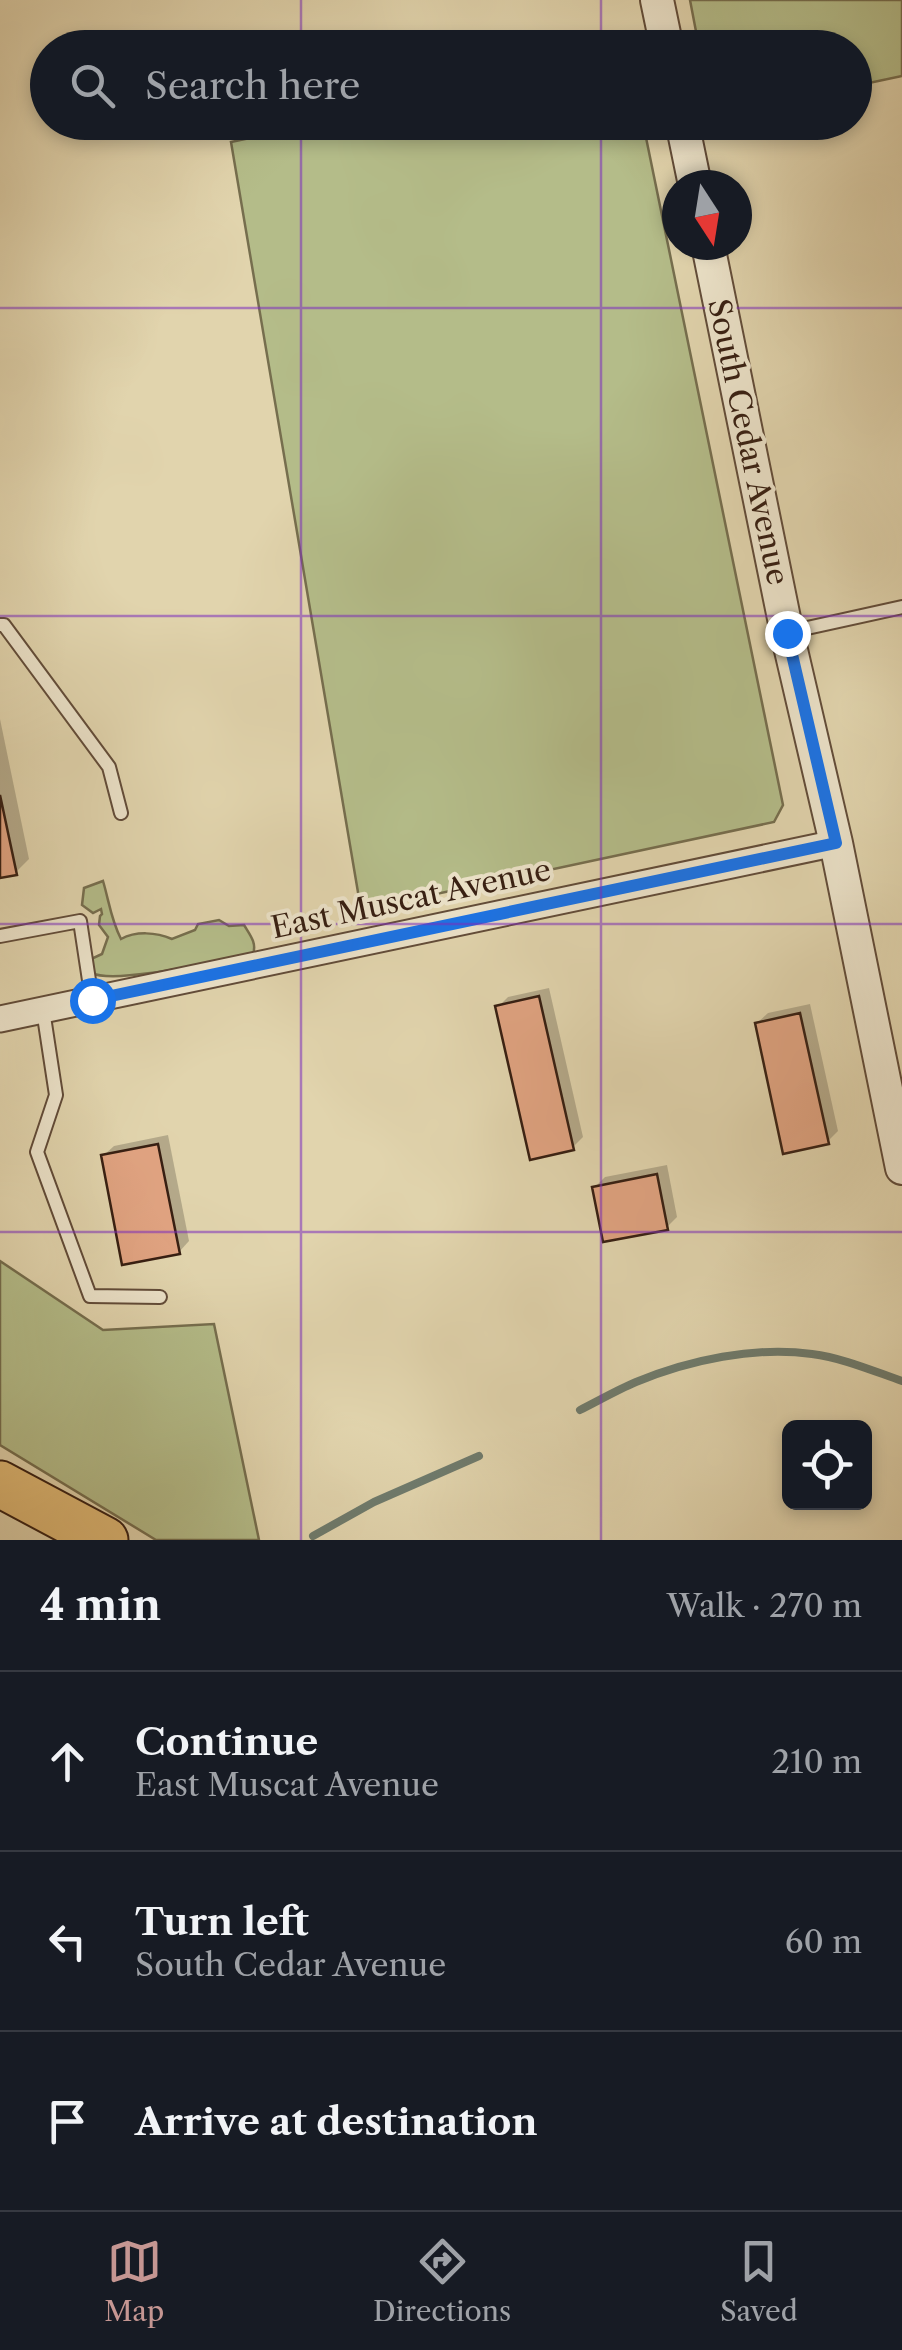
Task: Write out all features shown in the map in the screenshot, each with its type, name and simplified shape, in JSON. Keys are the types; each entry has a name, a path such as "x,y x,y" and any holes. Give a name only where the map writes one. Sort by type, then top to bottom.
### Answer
{"highway":[{"path":"0,1484 105,1540"},
{"path":"0,1515 37,1540"}],"street":[{"path":"658,0 664,30"},
{"path":"686,140 692,170"},
{"name":"South Cedar Avenue","path":"711,260 902,1168"},
{"name":"East Muscat Avenue","path":"0,1019 836,843"}],"lane":[{"path":"787,633 902,607"},
{"path":"0,625 109,767 121,812"},
{"path":"0,936 80,921 92,1000"},
{"path":"44,1010 56,1094 37,1152 90,1296 160,1297"}],"green space":[{"path":"690,0 902,0 902,76 872,82 872,30 696,30"},
{"path":"646,140 662,216 662,260 671,260 783,805 774,822 361,910 231,142"},
{"path":"103,881 121,939 146,933 172,939 195,930 198,924 219,920 229,926 244,925 253,943 253,954 145,974 91,973 91,959 102,954 108,937 99,925 101,909 93,913 82,905 84,888"},
{"path":"0,1261 103,1330 214,1324 259,1540 156,1540 0,1445"}],"building":[{"path":"0,795 17,875 0,878"},
{"path":"539,996 574,1150 530,1160 495,1006"},
{"path":"800,1013 829,1144 783,1154 755,1023"},
{"path":"158,1144 180,1254 122,1265 101,1155"},
{"path":"657,1174 668,1230 603,1242 592,1187"}],"waterway":[{"path":"580,1410 656,1374 700,1361 745,1354 790,1352 824,1356 902,1381"},
{"path":"313,1536 374,1502 479,1456"}],"route":[{"path":"92,1000 836,843 787,633"}]}
